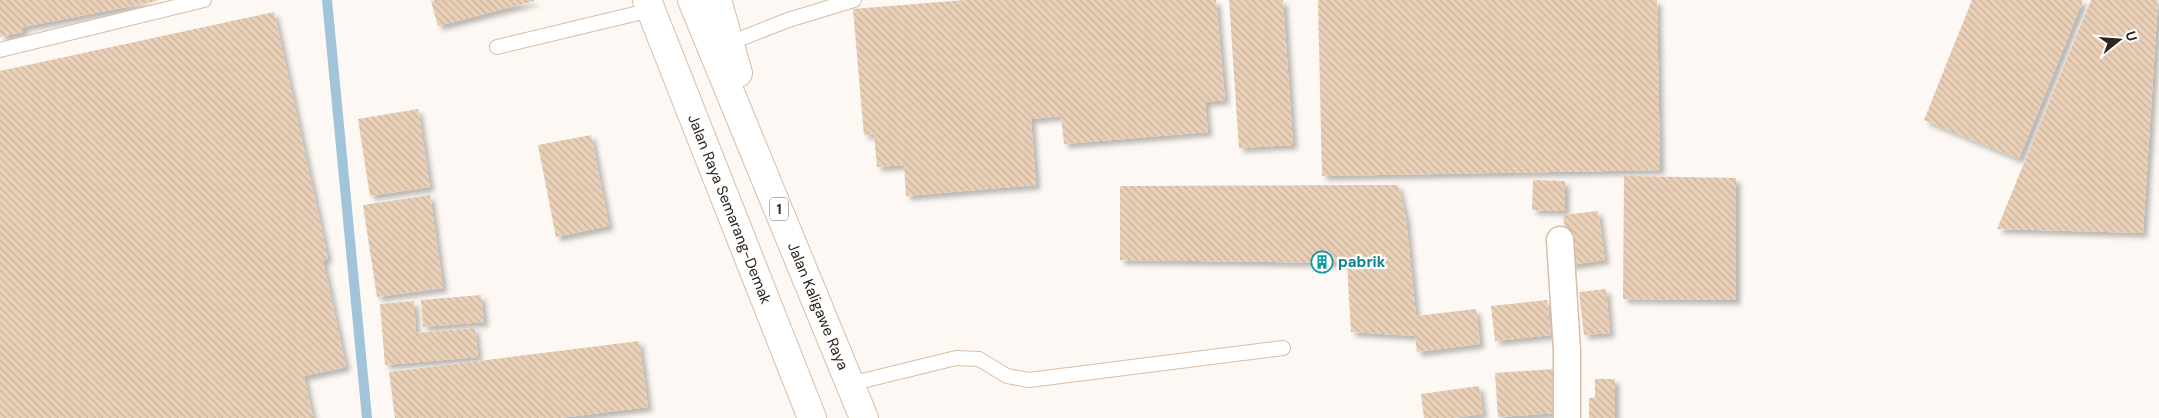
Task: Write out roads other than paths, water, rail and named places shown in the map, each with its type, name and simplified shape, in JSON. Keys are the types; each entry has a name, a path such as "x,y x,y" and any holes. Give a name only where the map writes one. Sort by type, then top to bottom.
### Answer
{"highway":[{"name":"Jalan Kaligawe Raya","path":"692,0 770,187 861,381 864,418"},
{"path":"717,0 770,187"},
{"name":"Jalan Raya Semarang-Demak","path":"649,5 812,418"}],"street":[{"path":"1560,240 1567,350 1567,418"}],"lane":[{"path":"0,50 204,0"},
{"path":"730,43 788,20 854,0"},
{"path":"498,47 649,5"},
{"path":"861,381 956,358 979,359 1007,376 1029,380 1283,348"}],"waterway":[{"path":"327,0 367,418"}],"place":[{"name":"pabrik","path":"1322,262"}]}
